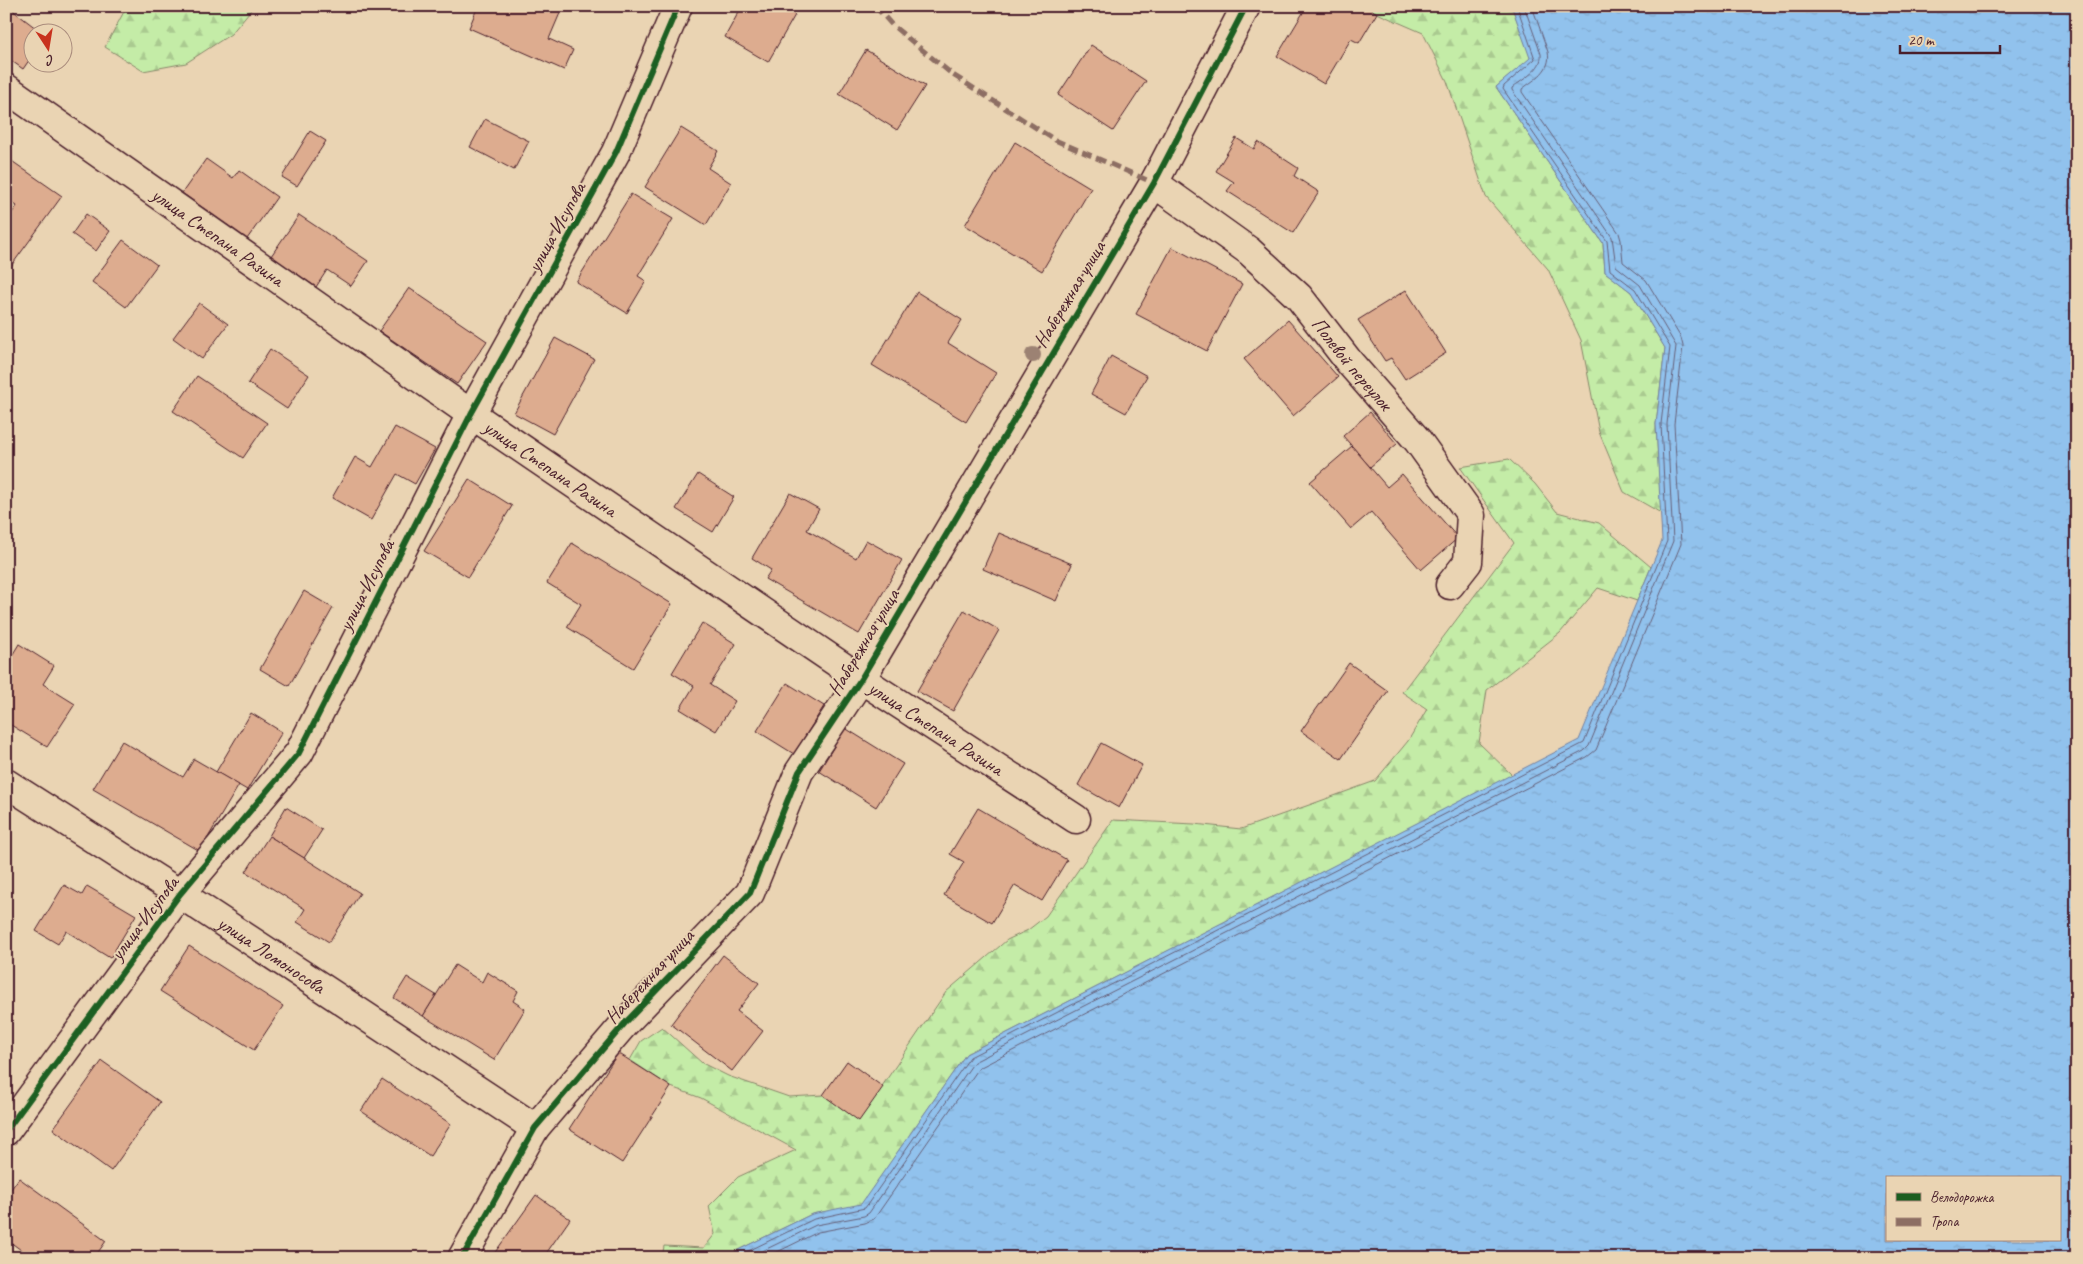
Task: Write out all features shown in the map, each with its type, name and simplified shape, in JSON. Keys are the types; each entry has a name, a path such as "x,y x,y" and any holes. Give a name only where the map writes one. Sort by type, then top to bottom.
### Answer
{"street":[{"name":"улица Исупова","path":"6,1131 180,894 299,753 471,414 616,152 678,6"},
{"name":"Набережная улица","path":"462,1258 535,1128 625,1022 750,893 799,772 861,679 1154,182 1246,6"},
{"name":"улица Степана Разина","path":"6,88 471,414 861,679 1076,819"},
{"name":"Полевой переулок","path":"1154,182 1249,251 1299,297 1350,363 1418,441 1471,515 1468,562 1450,585"},
{"name":"улица Ломоносова","path":"6,783 180,894 535,1128"}],"green space":[{"path":"127,6 254,6 231,34 186,63 143,71 105,47"},
{"path":"1366,6 1498,6 1513,10 1531,58 1496,87 1603,243 1605,272 1631,292 1665,348 1656,424 1661,513 1624,492 1599,432 1581,340 1548,269 1486,197 1447,81 1423,33 1377,13"},
{"path":"1509,459 1535,484 1557,512 1599,523 1651,567 1637,601 1598,588 1560,633 1487,690 1479,743 1512,775 966,1054 861,1205 812,1214 736,1251 735,1258 662,1258 664,1246 704,1248 715,1234 709,1206 738,1177 796,1150 701,1098 671,1087 630,1060 641,1041 662,1027 702,1063 728,1076 789,1097 823,1095 859,1120 946,992 1007,940 1028,930 1046,916 1113,820 1194,824 1241,829 1375,781 1408,741 1427,709 1402,692 1514,543 1460,467"}],"water":[{"path":"1498,6 2077,6 2077,1258 735,1258 736,1251 812,1214 861,1204 966,1054 1579,740 1662,541 1656,424 1665,348 1631,292 1605,272 1603,243 1496,87 1530,58 1513,10"}],"building":[{"path":"7,6 28,22 22,22 22,68 6,57"},
{"path":"478,6 563,6 549,39 573,50 564,70 469,28"},
{"path":"742,6 781,6 795,15 768,62 725,37"},
{"path":"1307,6 1366,6 1377,13 1359,43 1351,39 1324,84 1277,56"},
{"path":"1091,45 1146,81 1113,131 1058,95"},
{"path":"866,50 925,86 897,130 839,94"},
{"path":"485,119 529,141 514,170 470,147"},
{"path":"681,128 718,151 708,168 731,183 706,225 645,187"},
{"path":"310,131 326,141 297,186 282,177"},
{"path":"1236,138 1254,149 1258,142 1298,168 1294,176 1319,192 1293,233 1227,191 1234,182 1216,171"},
{"path":"1015,142 1091,188 1042,271 965,225"},
{"path":"6,157 62,196 6,273 6,221 17,206 6,198"},
{"path":"206,159 233,178 239,170 277,197 247,239 182,193"},
{"path":"631,194 673,219 638,276 646,281 627,313 576,282"},
{"path":"86,214 110,231 96,251 72,234"},
{"path":"299,215 368,261 351,286 327,270 316,287 271,256"},
{"path":"123,240 157,265 126,307 92,282"},
{"path":"1172,247 1242,284 1207,351 1136,314"},
{"path":"409,288 487,341 457,384 379,331"},
{"path":"1406,290 1446,353 1405,379 1391,358 1385,361 1358,320"},
{"path":"917,292 962,320 948,343 996,373 966,422 872,365"},
{"path":"199,303 228,324 202,359 173,338"},
{"path":"1288,320 1338,377 1293,416 1244,359"},
{"path":"555,338 594,359 553,434 514,413"},
{"path":"270,349 309,375 287,409 248,383"},
{"path":"1111,356 1147,376 1126,413 1091,394"},
{"path":"197,376 267,423 243,458 173,411"},
{"path":"1370,412 1397,444 1370,467 1343,436"},
{"path":"395,427 435,449 415,484 397,474 371,520 332,498 355,457 372,467"},
{"path":"1352,446 1387,487 1402,474 1458,538 1421,570 1371,512 1351,529 1310,482"},
{"path":"698,474 734,497 713,532 676,509"},
{"path":"469,479 512,506 468,577 424,551"},
{"path":"790,493 819,509 807,530 856,558 866,540 902,560 859,634 765,579 771,570 752,558"},
{"path":"999,533 1072,564 1056,601 983,569"},
{"path":"572,543 672,604 633,668 567,627 581,604 547,583"},
{"path":"304,591 333,608 289,686 260,669"},
{"path":"964,610 999,630 953,711 917,691"},
{"path":"702,623 736,644 710,685 735,701 716,731 680,709 694,686 672,673"},
{"path":"19,644 54,666 43,684 75,704 47,747 6,722 6,661 8,662"},
{"path":"1349,663 1388,691 1341,759 1301,731"},
{"path":"787,683 824,706 794,754 757,731"},
{"path":"251,713 282,732 247,790 216,772"},
{"path":"845,728 903,764 876,807 819,771"},
{"path":"122,741 183,777 194,759 239,785 200,851 93,789"},
{"path":"1101,743 1142,765 1119,808 1078,785"},
{"path":"286,807 322,830 304,858 269,836"},
{"path":"978,808 1067,860 1042,901 1015,885 992,923 944,895 964,862 950,854"},
{"path":"269,836 360,893 329,942 297,922 305,909 246,872"},
{"path":"64,885 82,895 87,886 136,915 110,958 66,931 58,944 36,931"},
{"path":"189,946 283,1006 254,1050 160,991"},
{"path":"723,955 759,983 737,1011 763,1031 732,1071 671,1024"},
{"path":"455,965 482,982 487,972 518,991 513,1001 525,1009 494,1060 423,1016"},
{"path":"407,977 436,995 423,1016 394,998"},
{"path":"618,1053 671,1087 622,1163 569,1129"},
{"path":"102,1061 160,1102 111,1171 53,1129"},
{"path":"847,1061 883,1087 859,1121 823,1095"},
{"path":"382,1079 451,1124 430,1156 361,1111"},
{"path":"19,1178 106,1241 94,1258 32,1258 6,1239 6,1196"},
{"path":"536,1195 570,1219 543,1258 491,1258"}],"marked path":[{"path":"875,6 892,25 953,75 1055,140 1154,183"}],"cycle path":[{"path":"6,1131 180,894 299,753 471,414 616,152 678,6"},
{"path":"462,1258 535,1128 625,1023 750,893 799,772 861,679 1154,183 1246,6"}]}
